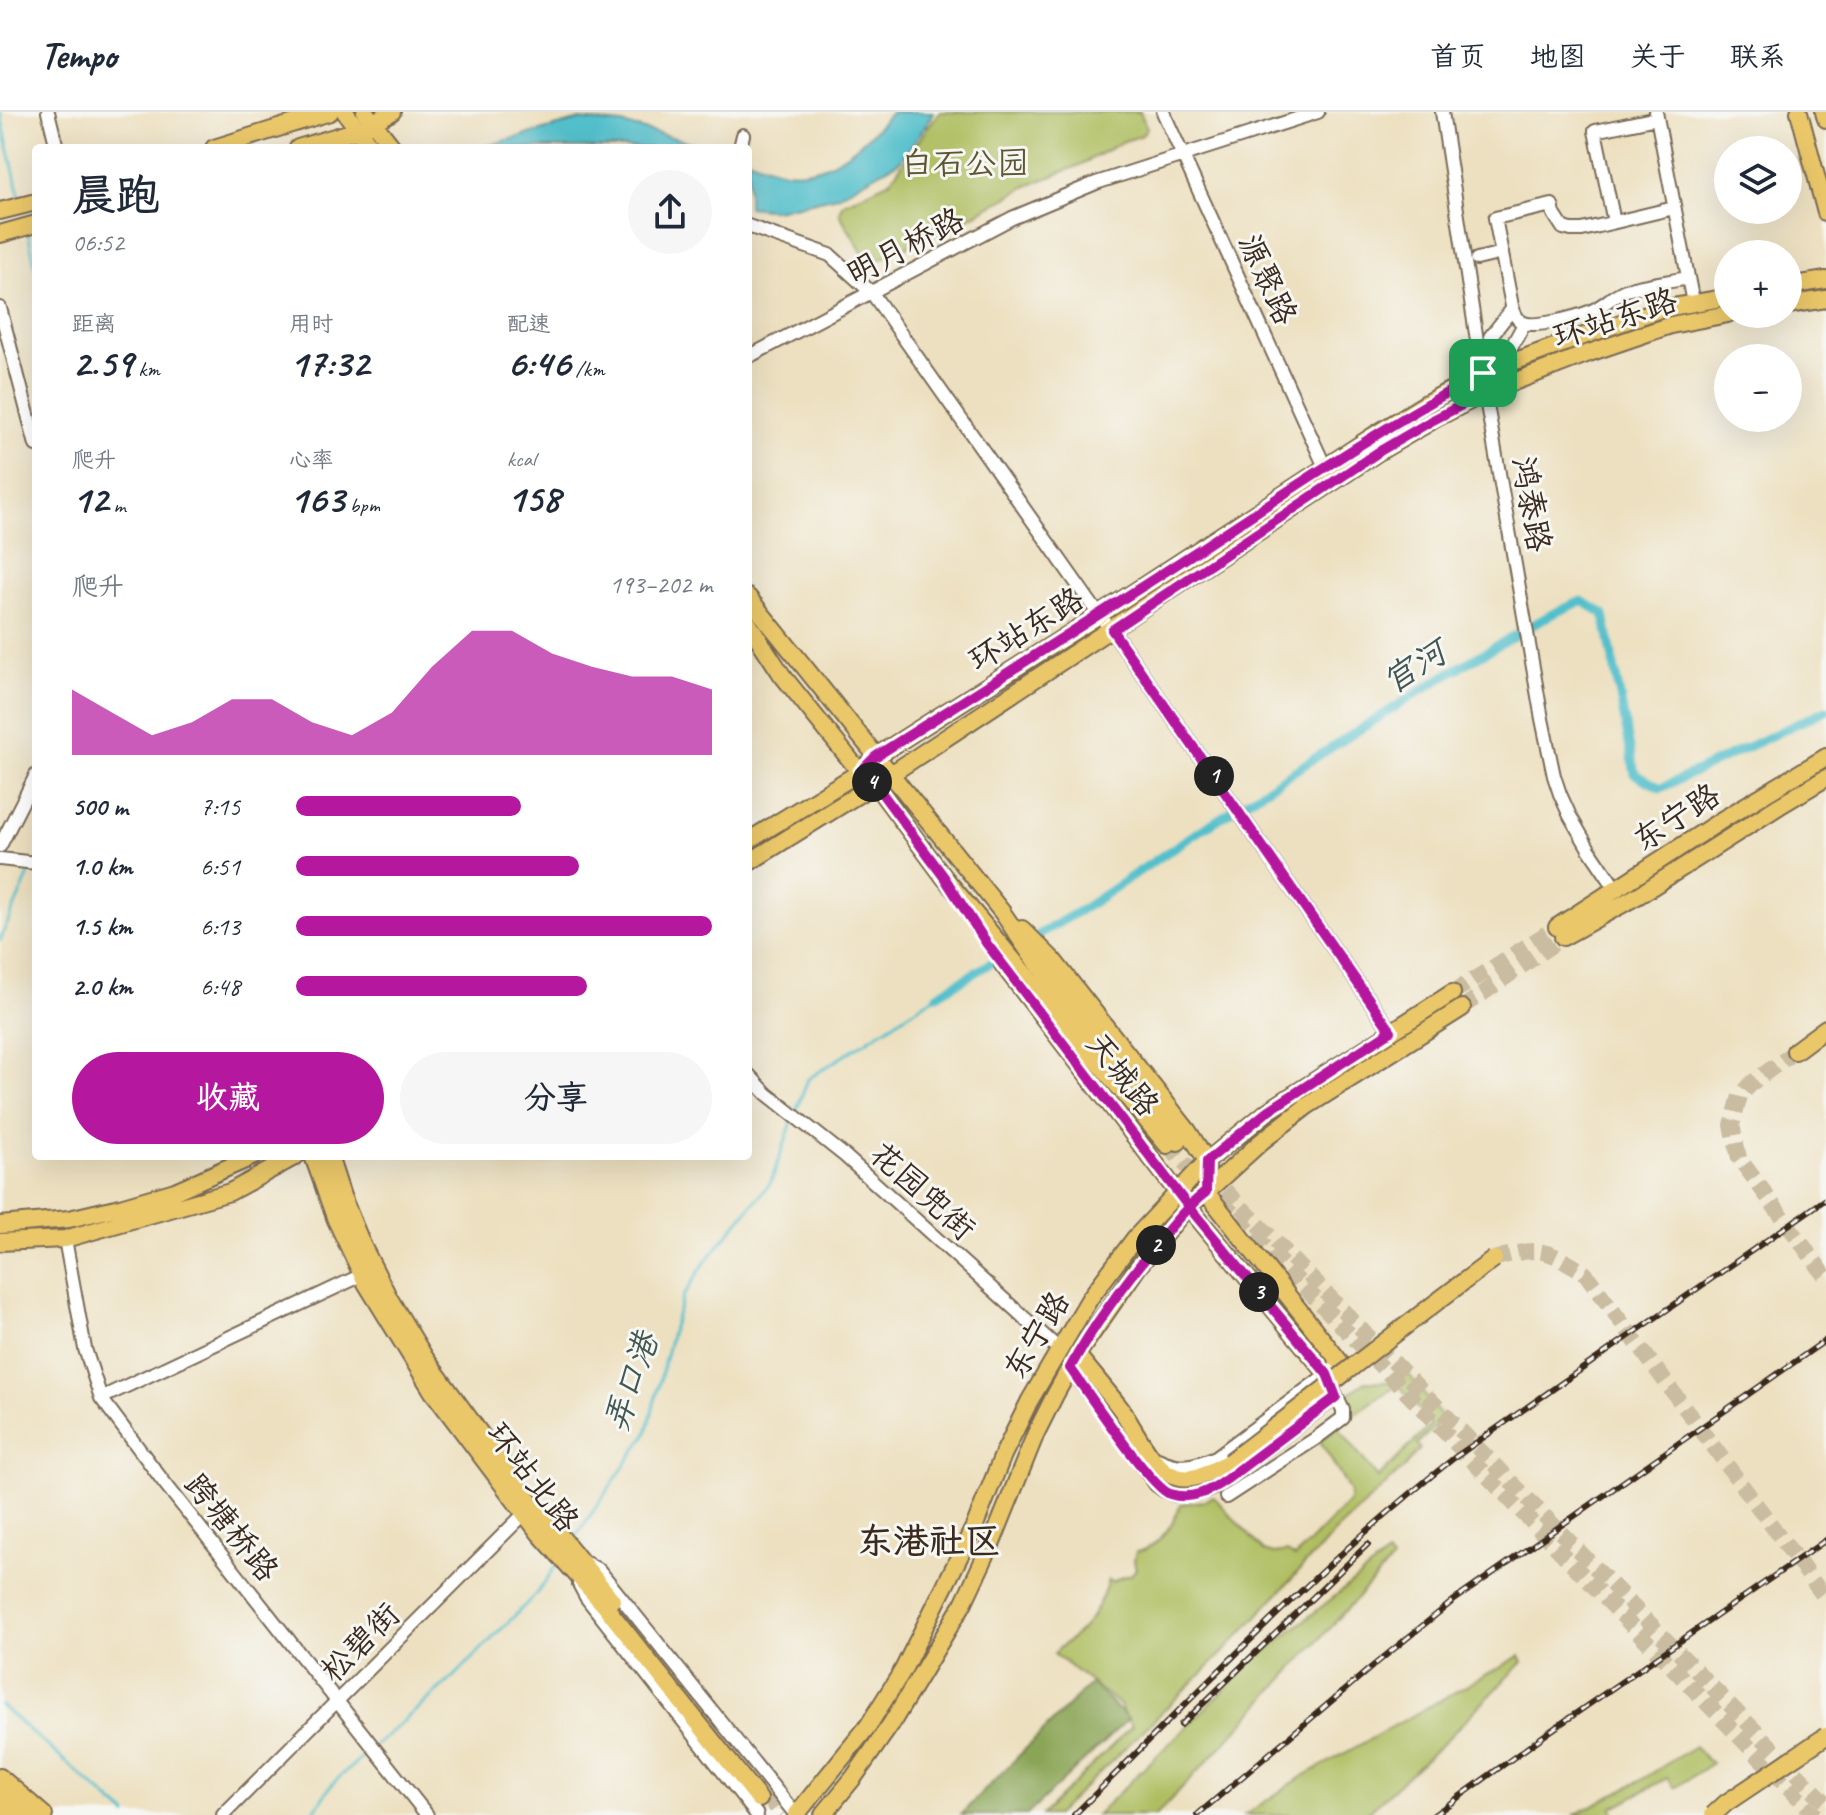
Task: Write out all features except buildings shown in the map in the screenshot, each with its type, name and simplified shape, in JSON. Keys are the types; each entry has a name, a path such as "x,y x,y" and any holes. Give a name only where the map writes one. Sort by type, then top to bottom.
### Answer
{"main road":[{"path":"227,144 330,112"},
{"path":"345,112 366,121 389,144"},
{"path":"308,144 392,112"},
{"path":"1799,112 1826,213"},
{"path":"1824,112 1826,119"},
{"path":"366,121 370,144"},
{"path":"4,210 32,203"},
{"path":"5,233 32,225"},
{"path":"1802,284 1826,280"},
{"name":"环站东路","path":"752,839 860,772 875,757 1428,402 1483,373 1661,309 1714,299"},
{"path":"1802,303 1826,299"},
{"name":"环站东路","path":"752,861 891,774 1380,451 1433,420 1485,393 1589,353 1671,325 1714,317"},
{"name":"天城路","path":"752,602 1002,912 1013,928 1027,963 1177,1192 1327,1374"},
{"name":"天城路","path":"752,629 782,675 860,772 875,784 991,942 1027,963 1188,1131 1207,1161"},
{"name":"东宁路","path":"1826,757 1616,889 1560,932 1639,895 1826,778"},
{"name":"天城路","path":"1002,912 1031,937 1027,963 1172,1144"},
{"name":"东宁路","path":"796,1815 868,1726 903,1670 975,1525 1003,1455 1030,1400 1090,1298 1135,1238 1207,1161 1268,1111 1452,993"},
{"name":"东宁路","path":"823,1815 891,1724 963,1604 993,1540 1036,1433 1074,1362 1138,1267 1188,1206 1262,1141 1307,1106 1462,1008"},
{"path":"1795,1051 1826,1028"},
{"path":"0,1225 69,1219 120,1207 175,1191 245,1160"},
{"path":"0,1242 65,1239 230,1192 289,1160"},
{"name":"环站北路","path":"314,1160 336,1220 362,1275 433,1392 575,1565 761,1803"},
{"name":"环站北路","path":"330,1160 363,1247 390,1300 425,1358 529,1510"},
{"path":"1207,1161 1206,1192 1340,1362"},
{"path":"1074,1362 1121,1410 1165,1471 1175,1477 1190,1479 1229,1462 1494,1259"},
{"path":"1713,1815 1826,1736"},
{"path":"0,1777 44,1815"},
{"path":"0,1792 28,1815"},
{"path":"0,1808 9,1815"}],"street":[{"path":"48,112 56,144"},
{"name":"源聚路","path":"1163,112 1325,467"},
{"name":"明月桥路","path":"752,355 1012,218 1096,183 1318,112"},
{"name":"鸿泰路","path":"1442,112 1485,393 1542,719 1560,794 1589,849 1616,889"},
{"path":"1614,222 1595,131 1657,115 1693,303"},
{"path":"1674,208 1582,230 1563,228 1552,205 1495,218 1513,308 1524,324 1551,322 1589,313 1613,296 1628,290 1688,278"},
{"path":"752,227 830,255 872,293 1112,630 1391,1031"},
{"path":"1477,259 1502,253"},
{"path":"0,308 32,430"},
{"path":"1490,337 1513,308"},
{"path":"1508,353 1524,324"},
{"path":"0,846 32,783"},
{"path":"0,859 32,863"},
{"name":"花园兜街","path":"752,1078 767,1094 845,1156 1060,1350"},
{"name":"跨塘桥路","path":"65,1239 85,1349 101,1398 427,1815"},
{"path":"101,1398 362,1275"},
{"path":"1074,1362 1156,1485 1167,1493 1181,1496 1198,1495 1214,1488 1336,1397"},
{"path":"1152,1456 1172,1466 1199,1464 1216,1457 1340,1362"},
{"path":"1226,1497 1343,1418 1343,1410 1327,1374"},
{"name":"松碧街","path":"223,1815 529,1510"},
{"path":"575,1565 599,1570 796,1815"}],"green space":[{"name":"白石公园","path":"939,112 1140,112 1147,128 1141,136 1027,186 961,222 869,264 839,213 842,204 890,181"},
{"path":"1408,1373 1443,1419 1417,1444 1420,1449 1406,1466 1338,1529 1222,1654 1056,1815 1042,1815 1132,1726 1120,1705 1054,1654 1089,1620 1108,1580 1112,1582 1131,1575 1136,1569 1136,1552 1158,1541 1181,1504 1204,1501 1213,1496 1264,1551 1274,1554 1287,1552 1295,1557 1349,1502 1350,1492 1320,1441 1338,1427 1378,1478 1431,1425 1398,1384 1352,1416 1341,1399 1367,1381 1392,1382"},
{"path":"1387,1555 1392,1560 1156,1815 1096,1815 1258,1657"},
{"path":"1520,1656 1523,1662 1442,1744 1365,1815 1245,1815 1300,1778"},
{"path":"1091,1683 1128,1719 1027,1815 960,1815"},
{"path":"1695,1746 1712,1763 1675,1788 1667,1778 1612,1808 1615,1815 1574,1815 1638,1782"}],"water":[{"path":"892,112 933,112 900,161 837,196 776,210 752,207 752,161 785,171 817,169 845,155"},
{"path":"580,120 622,124 697,144 493,144"}],"waterway":[{"path":"0,112 21,202"},
{"path":"28,233 32,251"},
{"name":"官河","path":"937,995 1089,905 1187,839 1446,675 1552,614 1582,601 1604,614 1635,774 1661,788 1826,710"},
{"path":"0,940 32,867"},
{"name":"弄口港","path":"796,1112 808,1079 937,995"},
{"name":"弄口港","path":"572,1542 647,1433 684,1295 706,1261 771,1182 793,1119"},
{"name":"弄口港","path":"376,1745 455,1676 537,1593 559,1561"},
{"path":"0,1705 127,1815"},
{"name":"弄口港","path":"311,1815 333,1783 370,1750"}],"tunnel":[{"path":"1452,993 1557,927"},
{"path":"1462,1008 1563,937"},
{"path":"1795,1051 1752,1083 1740,1096 1732,1125 1739,1158 1826,1277"},
{"path":"1167,1145 1202,1182"},
{"path":"1208,1173 1826,1803"},
{"path":"1221,1201 1815,1815"},
{"path":"1494,1259 1522,1252 1541,1252 1560,1258 1585,1273 1826,1599"},
{"path":"767,1795 782,1815"}],"railway":[{"path":"1074,1815 1259,1631 1403,1499 1454,1458 1826,1199"},
{"path":"1197,1815 1453,1601 1826,1340"},
{"path":"1434,1815 1826,1540"},
{"path":"1181,1725 1368,1544"}],"district":[{"name":"东港社区","path":"929,1540"}],"route":[{"path":"1483,373 1373,436 875,757 860,772 875,784 944,877 980,936 1188,1206 1327,1374 1336,1397 1227,1479 1198,1495 1167,1493 1156,1485 1070,1368 1138,1267 1188,1206 1206,1192 1207,1161 1268,1111 1391,1031 1112,630 1380,451 1485,393 1483,373"}]}
